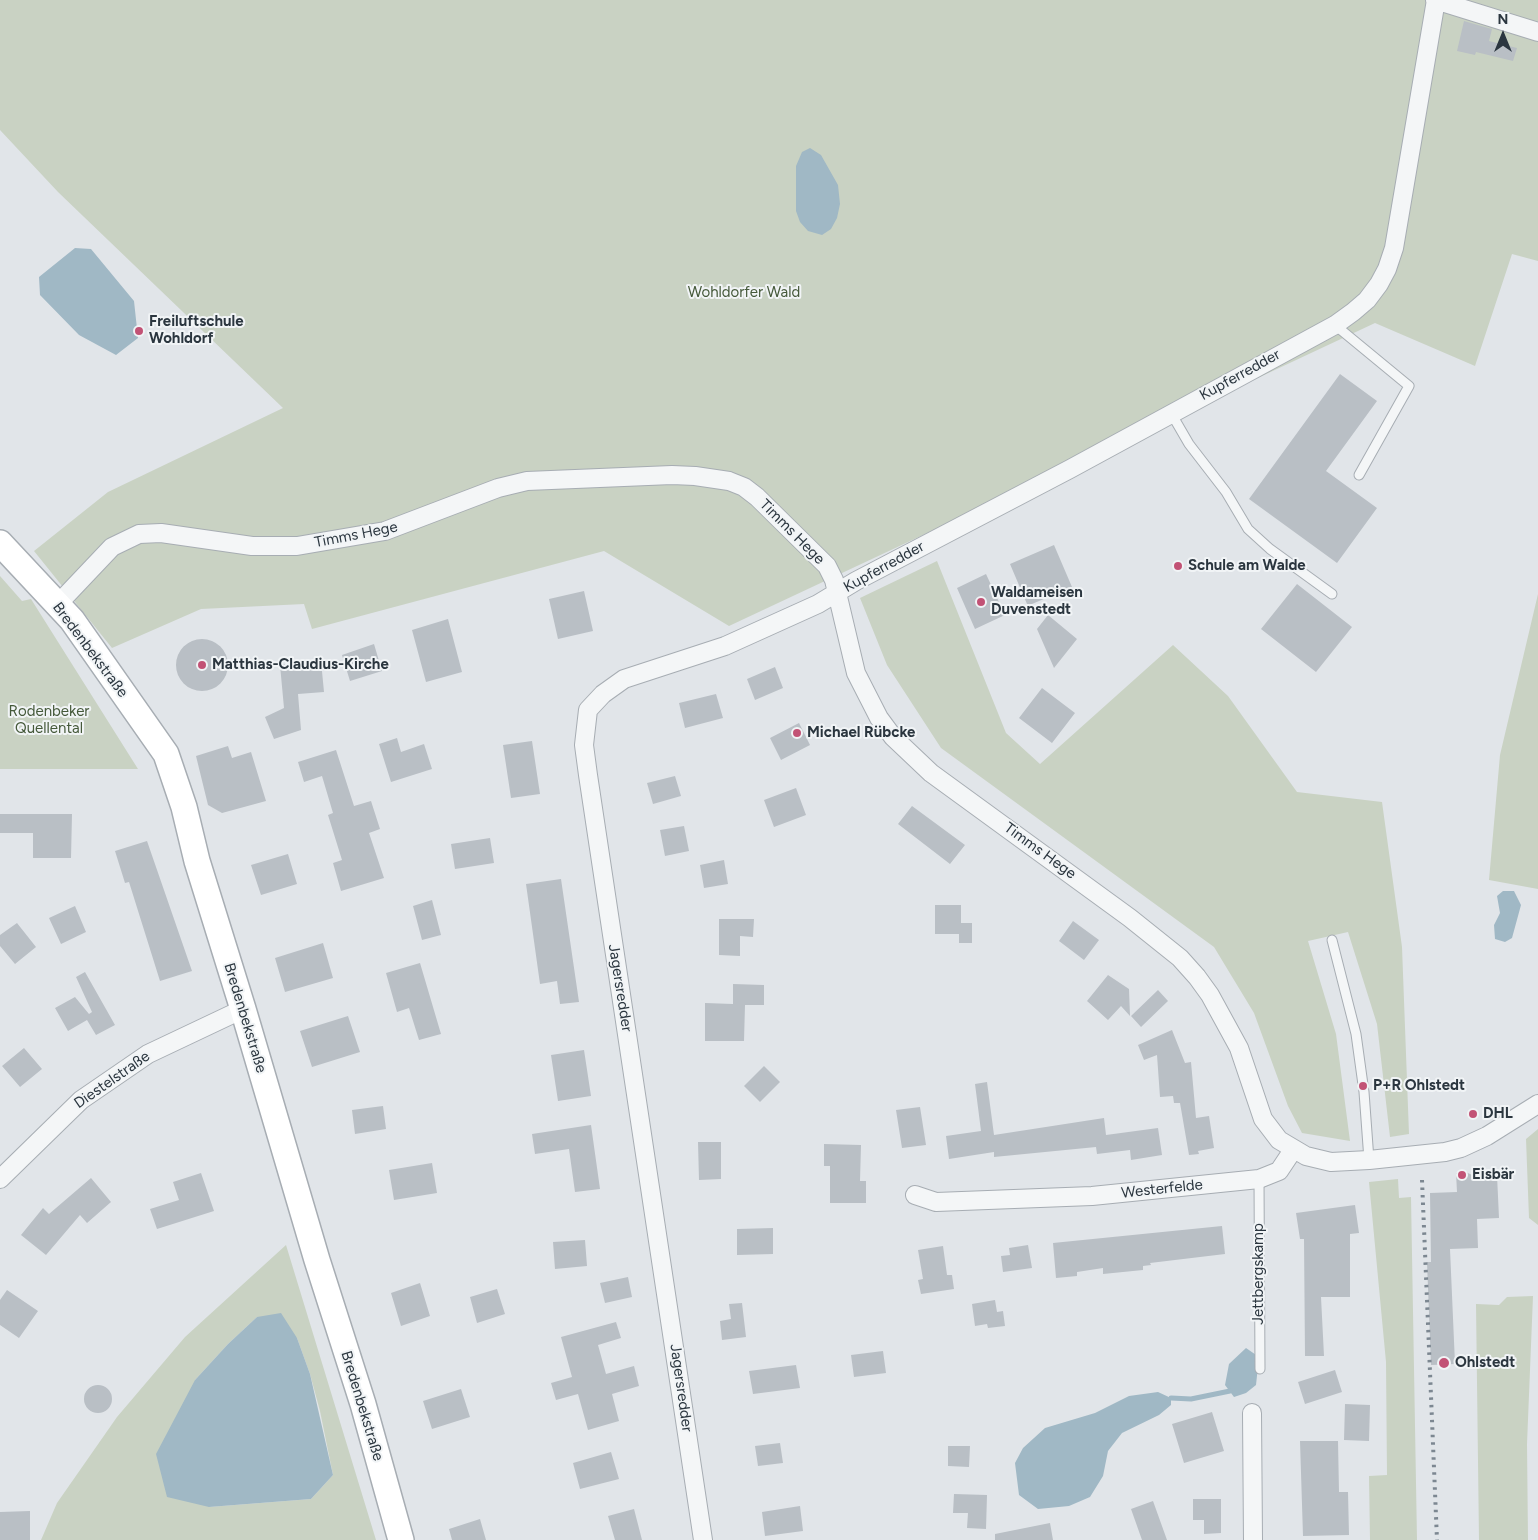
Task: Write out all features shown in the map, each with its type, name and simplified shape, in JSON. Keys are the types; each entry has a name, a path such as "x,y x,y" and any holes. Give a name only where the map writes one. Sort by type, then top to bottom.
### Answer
{"street":[{"path":"1436,0 1538,32"},
{"name":"Kupferredder","path":"838,593 856,581 1070,469 1171,412 1335,324 1367,300 1387,269 1392,255 1436,0"},
{"name":"Timms Hege","path":"57,605 112,547 139,534 161,533 252,546 297,546 385,531 504,486 527,480 672,475 714,478 744,487 818,556 834,580 856,673 875,710 893,736 932,773 1038,848 1180,958 1210,995 1239,1048 1256,1100 1269,1129 1279,1140 1293,1150"},
{"name":"Bredenbekstraße","path":"0,544 72,620 166,754 184,807 197,861 317,1260 363,1404 400,1540"},
{"name":"Jagersredder","path":"703,1540 588,775 584,745 588,710 603,694 624,679 725,646 778,624 838,593"},
{"name":"Diestelstraße","path":"0,1179 81,1100 148,1054 243,1009"},
{"path":"1293,1150 1306,1156 1331,1162 1395,1158 1461,1148 1487,1136 1538,1104"},
{"name":"Westerfelde","path":"915,1196 936,1202 1092,1196 1259,1179 1279,1171 1293,1150"},
{"path":"1252,1413 1253,1540"}],"lane":[{"path":"1335,324 1409,386 1359,475"},
{"path":"1171,412 1189,444 1226,492 1248,529 1270,549 1332,594"},
{"path":"1332,940 1356,1034 1364,1092 1369,1160"},
{"name":"Jettbergskamp","path":"1259,1179 1260,1369"}],"green space":[{"name":"Wohldorfer Wald","path":"0,0 1538,0 1538,261 1512,254 1475,366 1375,323 729,626 604,551 312,629 304,604 201,609 112,648 34,551 108,492 283,408 58,192 0,130"},
{"path":"937,561 1006,733 1040,764 1173,645 1228,696 1297,792 1382,802 1402,947 1409,1134 1390,1137 1377,1024 1348,932 1308,941 1336,1034 1350,1141 1302,1133 1288,1106 1254,1013 1214,947 941,748 887,665 860,598"},
{"name":"Rodenbeker Quellental","path":"0,576 22,601 31,599 138,769 0,769"},
{"path":"1538,594 1538,889 1489,880 1500,755"},
{"path":"1538,1129 1538,1225 1529,1218 1526,1139"},
{"path":"1398,1179 1399,1198 1411,1197 1417,1540 1370,1540 1369,1476 1387,1475 1386,1362 1369,1182"},
{"path":"286,1245 376,1540 41,1540 57,1503 117,1417 185,1337","holes":["257,1317 297,1338 310,1374 320,1411 333,1475 311,1499 209,1507 195,1380 228,1344"]},
{"path":"1533,1296 1527,1444 1528,1540 1479,1540 1476,1304 1499,1305 1507,1297"}],"water":[{"path":"810,148 821,155 838,185 840,204 837,218 831,229 822,235 808,231 800,222 796,211 796,166 802,152"},
{"path":"75,248 91,249 134,301 138,338 116,355 79,335 40,295 39,277"},
{"path":"1503,891 1514,891 1521,905 1512,938 1505,942 1495,939 1494,925 1500,913 1497,896"},
{"path":"281,1313 297,1338 310,1374 333,1475 311,1499 209,1507 167,1497 156,1454 195,1380 228,1344 257,1317"},
{"path":"1246,1348 1259,1357 1256,1385 1246,1393 1234,1397 1225,1385 1229,1364"},
{"path":"1158,1392 1171,1398 1171,1405 1159,1415 1122,1433 1108,1451 1103,1476 1090,1497 1069,1506 1038,1509 1019,1495 1015,1463 1023,1448 1045,1428 1095,1413 1129,1396"}],"building":[{"path":"1464,21 1492,29 1489,41 1517,48 1513,61 1476,52 1475,55 1457,51"},
{"path":"1340,374 1377,401 1326,471 1377,508 1337,563 1249,499"},
{"path":"1054,545 1072,587 1032,604 1027,604 1010,564"},
{"name":"Waldameisen Duvenstedt","path":"986,574 1005,615 975,629 957,588"},
{"path":"1297,584 1352,627 1316,672 1261,629"},
{"path":"584,591 593,631 558,639 549,599"},
{"path":"1048,615 1077,639 1054,668 1037,629"},
{"path":"448,619 462,672 426,682 412,630"},
{"name":"Matthias-Claudius-Kirche","path":"197,639 207,639 221,646 228,660 228,670 221,684 207,691 197,691 187,687 180,680 176,670 176,660 180,650 187,643"},
{"path":"374,644 382,671 350,681 342,655"},
{"path":"321,661 324,692 298,694 301,730 274,739 265,717 284,708 280,665"},
{"path":"775,667 783,688 755,700 747,679"},
{"path":"1042,688 1075,713 1052,743 1019,718"},
{"path":"716,694 723,718 685,728 679,703"},
{"path":"799,723 810,745 781,760 770,738"},
{"path":"397,738 401,752 424,744 432,769 391,782 379,744"},
{"path":"532,741 540,794 511,798 503,745"},
{"path":"228,746 232,758 251,752 266,801 222,813 208,805 196,756"},
{"path":"336,750 354,806 371,801 380,829 369,833 384,878 341,891 333,863 342,860 328,815 333,813 322,776 304,782 298,762"},
{"path":"675,776 681,796 653,804 647,783"},
{"path":"796,788 806,815 774,827 764,800"},
{"path":"912,806 965,845 950,864 898,824"},
{"path":"0,814 72,814 71,858 33,858 33,833 0,833"},
{"path":"684,826 689,851 665,856 660,830"},
{"path":"490,838 494,863 455,869 451,844"},
{"path":"147,841 192,971 160,981 129,882 125,883 115,851"},
{"path":"288,854 297,884 261,895 251,865"},
{"path":"724,860 728,884 704,888 700,865"},
{"path":"561,879 579,1002 560,1004 557,981 540,984 526,884"},
{"path":"432,900 441,935 422,940 413,906"},
{"path":"935,905 961,905 961,923 972,923 972,943 959,943 959,934 935,934"},
{"path":"75,906 86,932 61,944 49,918"},
{"path":"719,919 754,919 753,937 740,936 740,956 719,955"},
{"path":"1073,921 1099,940 1084,960 1059,941"},
{"path":"17,923 36,947 15,964 0,946 0,935"},
{"path":"323,943 333,978 285,992 275,958"},
{"path":"420,963 441,1034 419,1040 409,1008 397,1012 386,973"},
{"path":"85,972 115,1025 96,1035 87,1020 68,1031 55,1008 75,997 89,1014 92,1012 76,977"},
{"path":"1108,975 1129,989 1130,1016 1121,1006 1108,1020 1087,1001"},
{"path":"733,984 764,985 764,1005 745,1005 744,1041 705,1041 705,1003 733,1004"},
{"path":"1158,990 1168,1001 1141,1027 1131,1016"},
{"path":"348,1016 360,1052 312,1067 300,1031"},
{"path":"1172,1030 1185,1063 1191,1062 1196,1118 1209,1116 1214,1148 1198,1151 1199,1154 1189,1155 1180,1103 1174,1103 1173,1096 1160,1097 1157,1055 1144,1060 1138,1045"},
{"path":"24,1048 42,1069 20,1087 2,1066"},
{"path":"584,1050 591,1096 558,1101 551,1055"},
{"path":"764,1066 780,1082 760,1102 744,1086"},
{"path":"987,1082 994,1135 1104,1118 1106,1135 1158,1128 1162,1155 1131,1160 1130,1150 1097,1154 1096,1147 994,1157 994,1152 949,1159 946,1136 981,1131 975,1084"},
{"path":"383,1106 386,1129 355,1134 352,1110"},
{"path":"920,1107 926,1145 902,1148 896,1110"},
{"path":"591,1125 600,1189 575,1192 569,1149 535,1154 532,1134"},
{"path":"698,1142 721,1142 721,1179 699,1180"},
{"path":"824,1144 861,1145 860,1181 866,1181 866,1203 830,1203 830,1166 824,1166"},
{"path":"432,1163 437,1193 394,1200 389,1170"},
{"path":"1466,1172 1474,1176 1497,1175 1499,1218 1477,1219 1478,1248 1450,1249 1455,1364 1431,1365 1427,1262 1431,1262 1430,1193 1457,1192 1456,1173"},
{"path":"201,1173 214,1211 157,1229 150,1209 179,1200 173,1182"},
{"path":"91,1178 111,1202 87,1223 80,1215 46,1255 21,1235 43,1208 49,1214"},
{"path":"1355,1205 1359,1233 1350,1234 1350,1297 1321,1297 1324,1356 1305,1356 1304,1239 1300,1239 1296,1213"},
{"path":"1222,1226 1225,1254 1150,1263 1151,1265 1143,1266 1143,1270 1103,1274 1103,1268 1077,1272 1077,1276 1056,1278 1053,1243"},
{"path":"773,1228 773,1254 737,1255 737,1229"},
{"path":"585,1240 587,1266 555,1269 553,1242"},
{"path":"1028,1245 1032,1268 1003,1272 1001,1256 1010,1255 1009,1248"},
{"path":"943,1246 947,1275 952,1275 954,1289 921,1294 918,1280 923,1279 918,1250"},
{"path":"628,1277 632,1297 605,1303 600,1283"},
{"path":"420,1283 430,1316 401,1326 391,1293"},
{"path":"497,1289 505,1314 477,1323 470,1297"},
{"path":"7,1290 38,1311 19,1338 0,1325 0,1300"},
{"path":"995,1300 997,1312 1003,1311 1005,1326 988,1328 987,1324 975,1326 972,1304"},
{"path":"742,1303 746,1337 722,1340 720,1321 731,1319 729,1304"},
{"path":"616,1322 621,1338 598,1345 606,1374 634,1366 639,1386 612,1394 619,1421 588,1430 578,1394 556,1400 551,1383 572,1377 561,1337"},
{"path":"883,1351 886,1373 854,1377 851,1355"},
{"path":"796,1365 800,1388 753,1394 749,1371"},
{"path":"1335,1370 1342,1392 1305,1404 1298,1382"},
{"path":"98,1385 108,1389 112,1399 108,1409 98,1413 88,1409 84,1399 88,1389"},
{"path":"461,1389 470,1417 432,1429 423,1401"},
{"path":"1345,1404 1370,1405 1369,1441 1344,1440"},
{"path":"1212,1412 1224,1451 1184,1463 1172,1424"},
{"path":"1300,1441 1338,1441 1339,1492 1348,1492 1349,1535 1303,1536"},
{"path":"780,1443 783,1463 758,1466 755,1446"},
{"path":"948,1446 970,1446 969,1467 948,1466"},
{"path":"611,1452 619,1479 580,1489 573,1463"},
{"path":"954,1494 987,1495 986,1529 967,1528 968,1513 953,1513"},
{"path":"1193,1499 1221,1499 1221,1533 1204,1534 1204,1520 1193,1520"},
{"path":"1153,1501 1167,1540 1142,1540 1131,1509"},
{"path":"800,1506 803,1531 765,1536 762,1512"},
{"path":"634,1509 642,1540 615,1540 608,1516"},
{"path":"30,1511 30,1540 0,1540 0,1512"},
{"path":"480,1519 486,1540 452,1540 449,1529"},
{"path":"1050,1523 1053,1540 995,1540 995,1534"}],"waterway":[{"path":"1171,1398 1191,1399 1230,1391"}],"railway":[{"path":"1422,1180 1437,1540"}],"place":[{"name":"Freiluftschule Wohldorf","path":"139,331"},
{"name":"Schule am Walde","path":"1178,566"},
{"name":"Waldameisen Duvenstedt","path":"981,602"},
{"name":"Matthias-Claudius-Kirche","path":"202,665"},
{"name":"Michael Rübcke","path":"797,733"},
{"name":"P+R Ohlstedt","path":"1363,1086"},
{"name":"DHL","path":"1473,1114"},
{"name":"Eisbär","path":"1462,1175"},
{"name":"Ohlstedt","path":"1444,1363"}]}
